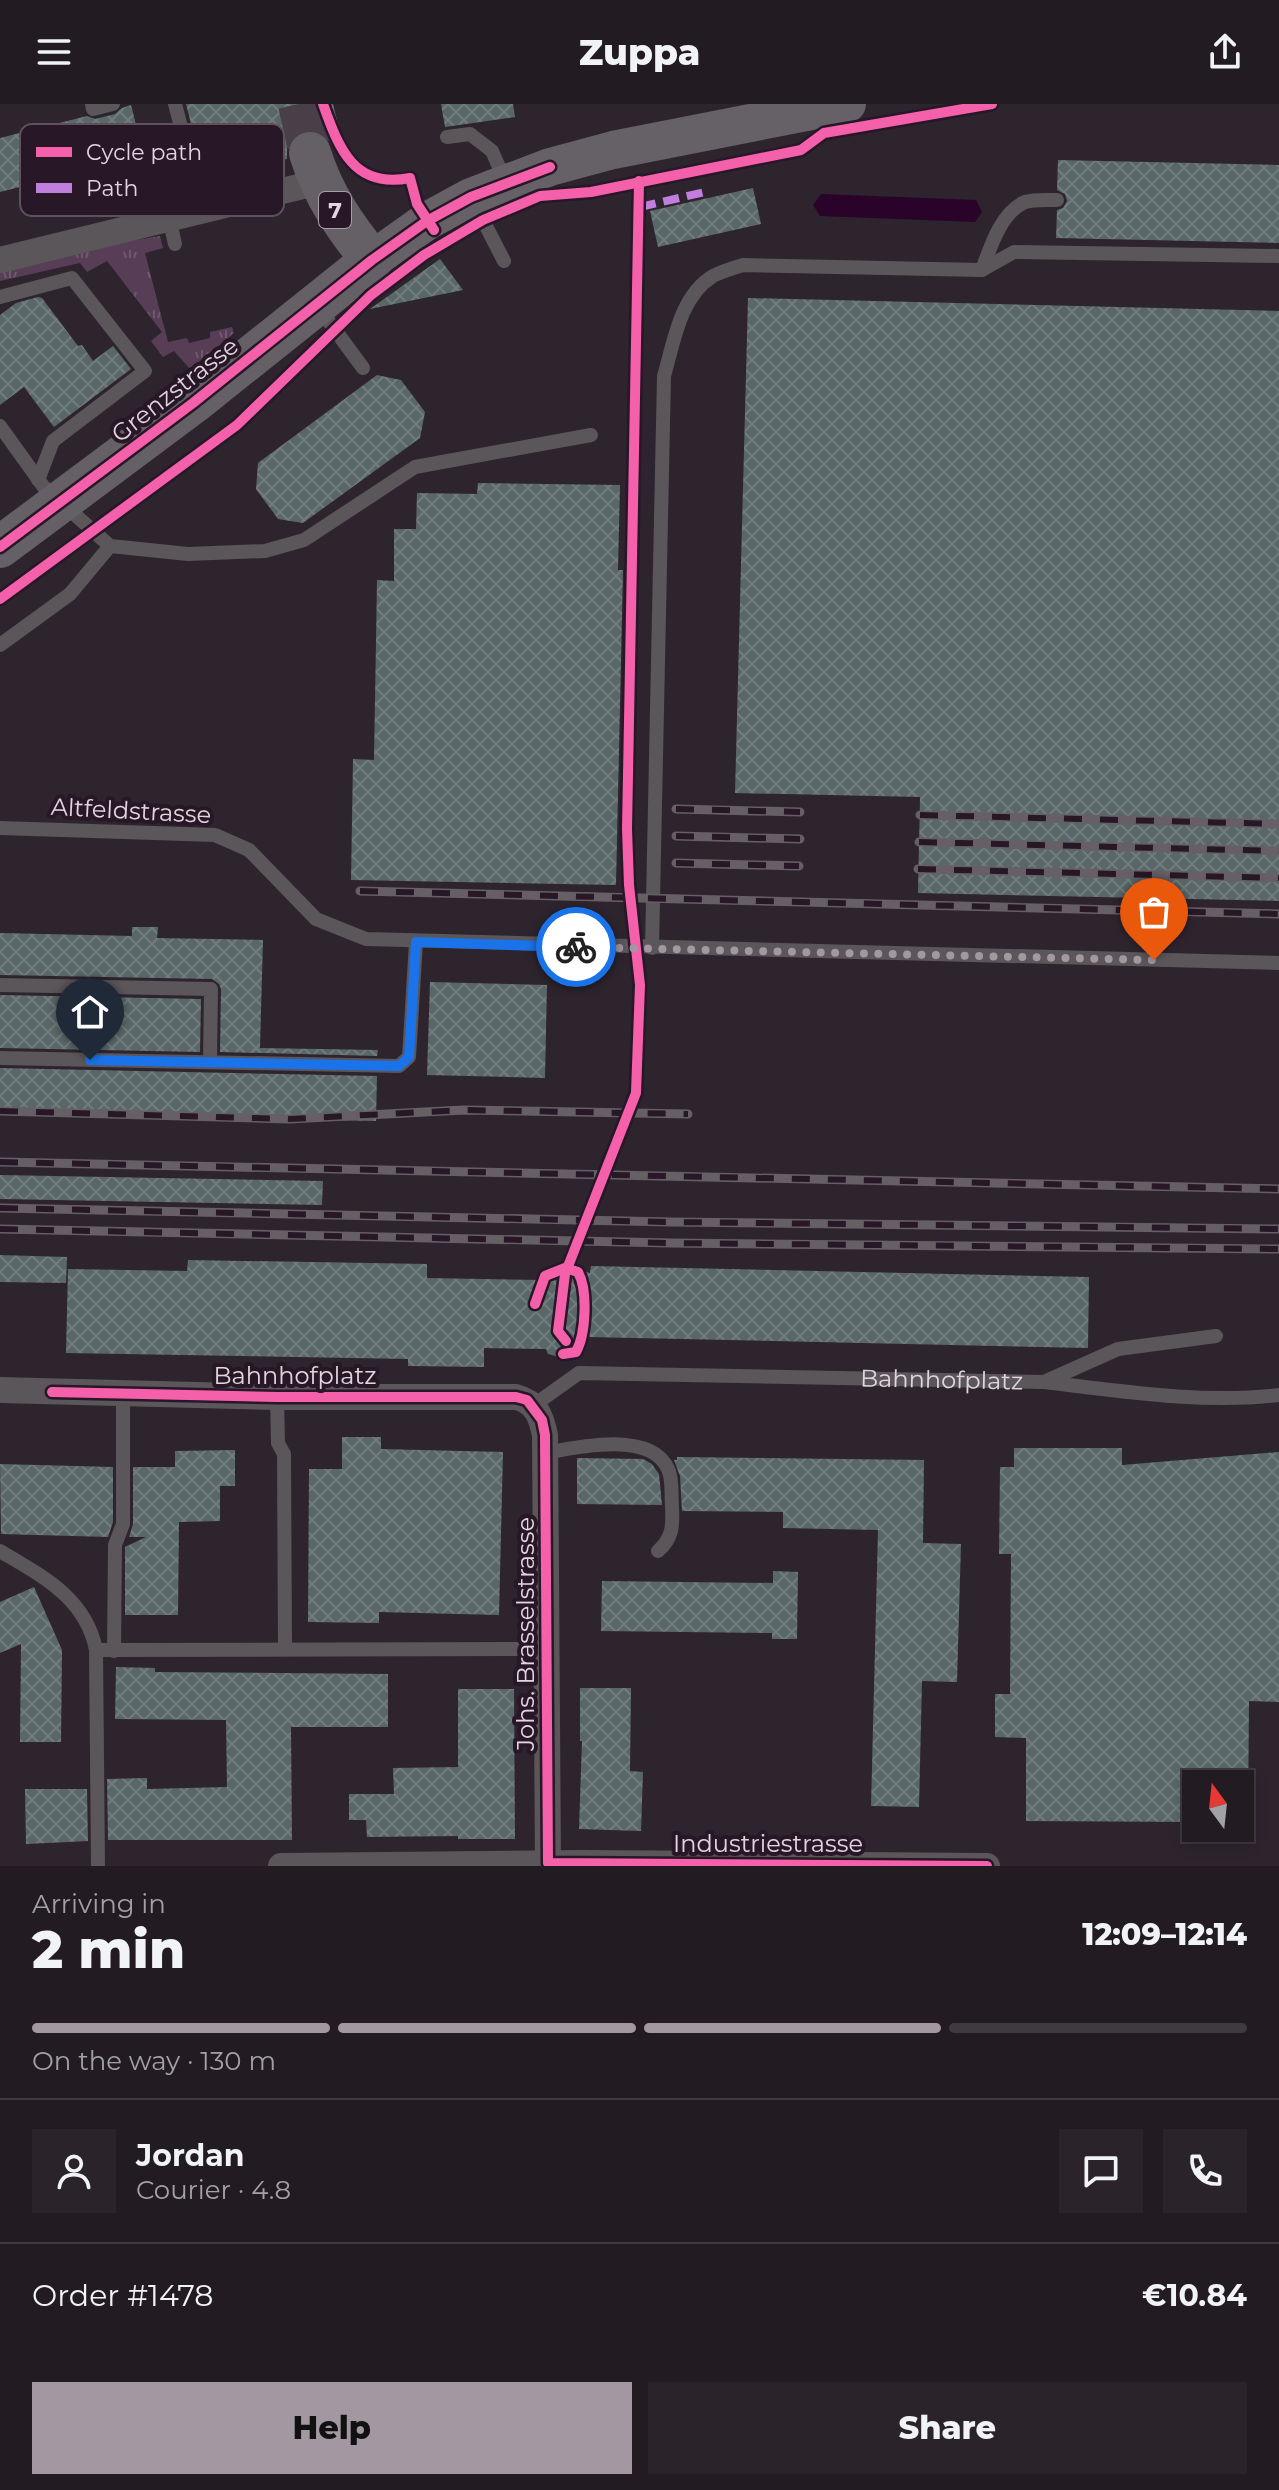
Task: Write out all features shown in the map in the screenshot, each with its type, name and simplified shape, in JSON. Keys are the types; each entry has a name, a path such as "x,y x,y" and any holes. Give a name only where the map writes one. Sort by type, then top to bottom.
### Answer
{"main road":[{"path":"372,260 427,221 471,197 550,167 613,150 847,104"},
{"name":"7","path":"314,168 344,225 372,260"},
{"name":"Grenzstrasse","path":"0,547 50,491 193,403 372,260"}],"street":[{"path":"284,180 314,168"},
{"path":"0,260 172,231 195,216"},
{"name":"Bahnhofplatz","path":"0,1390 277,1397 516,1397 534,1405"},
{"name":"Johs. Brasselstrasse","path":"534,1405 542,1420 545,1453 548,1865"},
{"name":"Industriestrasse","path":"281,1866 987,1866"}],"lane":[{"path":"92,104 93,109 113,104"},
{"path":"175,104 180,124"},
{"path":"447,137 470,134 492,151 506,183"},
{"path":"471,197 504,261"},
{"path":"982,270 993,241 1011,213 1025,202 1057,200"},
{"path":"652,948 663,389 683,313 694,295 712,277 743,265 982,270 1014,252 1279,256"},
{"path":"0,297 72,278 145,371 53,441 50,491"},
{"path":"316,305 363,368"},
{"path":"0,426 50,491 110,546 188,554 265,551 304,540 415,467 591,435"},
{"path":"0,645 70,594 110,546"},
{"name":"Altfeldstrasse","path":"0,828 215,835 249,850 316,919 366,939 1279,963"},
{"path":"0,1058 399,1066 409,1057 416,942"},
{"path":"0,985 211,989 210,1062"},
{"name":"Bahnhofplatz","path":"534,1405 579,1373 1044,1382 1118,1349 1216,1336"},
{"path":"1044,1382 1146,1394 1254,1398 1279,1395"},
{"path":"114,1651 115,1545 123,1524 123,1394"},
{"path":"277,1397 278,1443 284,1454 285,1649"},
{"path":"545,1453 606,1443 648,1451 662,1459 670,1471 673,1528 668,1542 658,1551"},
{"path":"0,1551 54,1583 79,1609 92,1632 96,1650 98,1866"},
{"path":"96,1650 546,1649"}],"green space":[{"path":"160,236 163,248 145,253 168,342 187,338 189,343 210,338 210,332 232,327 234,333 190,369 174,351 163,357 151,341 162,332 107,261 87,272 80,263 0,281 0,271 106,245"}],"shaded area":[{"path":"821,194 976,200 982,212 975,222 820,216 813,205"}],"building":[{"path":"186,104 333,104 343,145 334,148 325,134 314,129 303,130 291,138 287,159 284,160 284,124 191,124"},
{"path":"441,104 513,104 515,117 445,127"},
{"path":"131,105 136,124 55,124 87,116 95,119 115,114"},
{"path":"20,133 20,187 0,192 0,138"},
{"path":"1058,160 1279,165 1279,243 1056,238 1057,210 1063,208 1067,201 1065,194 1057,190"},
{"path":"753,188 761,224 658,247 650,211"},
{"path":"440,259 463,290 370,309"},
{"path":"38,297 93,361 113,346 131,369 54,427 24,387 0,405 0,315 16,303"},
{"path":"748,298 1279,311 1279,901 918,893 920,797 735,793"},
{"path":"377,375 401,380 425,412 420,438 303,523 278,519 256,489 258,463"},
{"path":"478,483 620,485 618,570 623,570 616,885 351,880 353,759 374,760 377,580 394,581 394,529 416,529 417,493 477,494"},
{"path":"132,927 158,927 157,938 263,940 260,1048 378,1050 377,1056 220,1052 221,989 212,979 0,975 0,933 132,936"},
{"path":"430,982 547,985 545,1078 427,1075"},
{"path":"0,995 201,999 200,1052 0,1048"},
{"path":"0,1068 377,1076 376,1121 0,1114"},
{"path":"0,1175 323,1181 322,1205 0,1199"},
{"path":"0,1255 67,1257 66,1283 0,1282"},
{"path":"188,1260 427,1264 427,1278 544,1280 549,1269 565,1265 590,1273 591,1266 1089,1277 1088,1348 588,1337 579,1355 563,1358 548,1354 546,1349 484,1348 484,1367 408,1366 408,1359 66,1353 68,1269 187,1271"},
{"path":"342,1437 381,1437 381,1449 503,1452 499,1615 379,1612 379,1623 308,1622 309,1469 342,1469"},
{"path":"1014,1448 1122,1448 1122,1465 1279,1452 1279,1702 1249,1701 1248,1770 1182,1770 1182,1822 1026,1821 1026,1738 995,1737 995,1694 1010,1694 1011,1554 999,1554 1000,1467 1014,1467"},
{"path":"235,1450 235,1486 220,1486 220,1521 179,1522 178,1615 125,1615 125,1547 146,1537 129,1537 133,1524 133,1467 175,1467 175,1451"},
{"path":"677,1457 924,1460 923,1543 961,1544 957,1682 922,1681 919,1807 871,1806 878,1530 783,1528 783,1512 682,1511 680,1476 674,1460"},
{"path":"577,1458 643,1459 652,1464 659,1474 662,1505 577,1504"},
{"path":"0,1464 113,1467 113,1522 108,1537 1,1534"},
{"path":"773,1571 798,1572 797,1639 772,1639 772,1633 601,1631 602,1581 773,1583"},
{"path":"34,1587 62,1650 61,1742 20,1742 21,1644 0,1653 0,1602"},
{"path":"116,1667 155,1668 155,1672 388,1674 388,1727 291,1727 292,1840 108,1840 107,1779 147,1778 147,1789 227,1787 226,1720 115,1719"},
{"path":"580,1688 631,1688 630,1771 643,1772 641,1831 579,1829"},
{"path":"458,1689 514,1689 515,1839 367,1837 366,1820 349,1820 349,1794 394,1794 393,1768 458,1767"},
{"path":"25,1789 87,1789 88,1841 26,1844"}],"tunnel":[{"path":"299,104 310,153"}],"railway":[{"path":"676,809 800,812"},
{"path":"920,815 1279,824"},
{"path":"676,836 800,839"},
{"path":"919,842 1279,851"},
{"path":"676,863 799,866"},
{"path":"918,869 1279,878"},
{"path":"360,891 1279,914"},
{"path":"0,1111 289,1119 464,1110 688,1114"},
{"path":"0,1162 1279,1189"},
{"path":"0,1208 671,1222 1279,1229"},
{"path":"0,1229 671,1243 1279,1249"}],"marked path":[{"path":"640,207 705,192"}],"cycle path":[{"path":"323,104 335,136 352,162 375,177 391,180 410,178 417,204 434,230"},
{"path":"0,599 237,425 371,295 424,255 483,220 540,196 591,192 801,150 824,133 992,104"},
{"path":"0,547 193,403 372,260 427,221 471,197 550,167"},
{"path":"566,1341 558,1331 565,1274 636,1093 640,985 629,885 627,829 639,181"},
{"path":"535,1304 545,1276 565,1268 578,1272 584,1300 582,1334 576,1352 563,1354"},
{"path":"52,1392 277,1397 516,1397 527,1400 542,1420 545,1435 548,1863 987,1866"}],"way so far":[{"path":"576,947 1154,960"}],"route":[{"path":"90,1060 399,1066 409,1057 416,942 576,947"}]}
